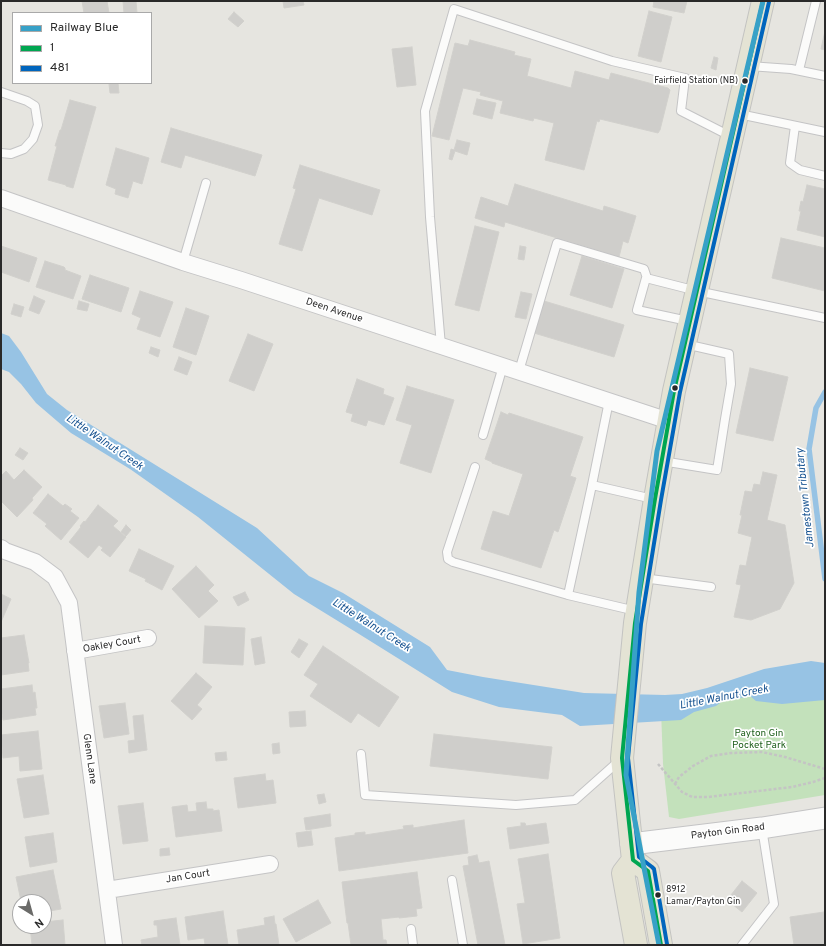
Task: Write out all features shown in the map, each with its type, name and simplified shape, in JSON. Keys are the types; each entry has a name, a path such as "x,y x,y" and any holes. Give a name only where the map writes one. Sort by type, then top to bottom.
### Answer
{"main road":[{"path":"636,945 623,873 632,852 622,758 636,617 654,500 674,391 763,1"},
{"path":"632,852 648,871 661,945"}],"street":[{"name":"Deen Avenue","path":"1,198 183,262 669,420"},
{"name":"Glenn Lane","path":"1,548 5,551 35,562 55,577 69,603 114,945"},
{"name":"Oakley Court","path":"75,651 148,638"},
{"name":"Payton Gin Road","path":"632,852 825,818"},
{"name":"Jan Court","path":"107,890 270,864"}],"lane":[{"path":"799,70 816,1"},
{"path":"441,346 430,217 426,111 454,9 612,62 686,78 681,111 732,138"},
{"path":"749,66 799,70 825,76"},
{"path":"1,92 27,100 35,106 38,125 33,139 24,149 11,154 1,153"},
{"path":"738,114 825,132"},
{"path":"794,126 790,163 800,170 825,176"},
{"path":"183,262 206,182"},
{"path":"519,371 557,243 644,269 647,278 637,310 690,321"},
{"path":"647,278 697,291 825,318"},
{"path":"661,461 717,470 724,419 731,384 729,354 685,344"},
{"path":"483,435 503,366"},
{"path":"568,595 609,400"},
{"path":"475,467 447,552 448,559 453,562 568,595 636,617"},
{"path":"592,485 654,500"},
{"path":"642,578 711,586"},
{"path":"360,754 365,795 516,805 575,800 622,758"},
{"path":"742,945 774,904 762,828"},
{"path":"452,880 463,945"},
{"path":"411,929 413,945"}],"path":[{"path":"675,784 679,777 693,766 711,756 732,753 762,752 825,769"},
{"path":"658,764 682,792 692,797 708,797 792,787 825,778"}],"green space":[{"name":"Payton Gin Pocket Park","path":"825,664 825,795 679,819 669,817 663,764 661,710"}],"water":[{"name":"Little Walnut Creek","path":"1,333 9,336 21,352 47,394 67,410 257,528 309,576 343,593 430,647 447,670 584,693 665,695 682,694 707,688 764,669 811,661 825,663 825,700 782,704 756,701 750,696 721,702 716,706 694,712 681,720 580,726 562,715 499,707 452,692 294,594 198,517 130,469 71,433 36,403 9,372 1,369"}],"building":[{"path":"82,1 107,1 109,12 84,12"},
{"path":"123,1 136,1 137,12 124,12"},
{"path":"283,1 303,1 304,5 284,8"},
{"path":"654,1 687,1 684,13 653,7"},
{"path":"649,11 672,17 661,62 638,56"},
{"path":"234,12 244,21 238,27 228,19"},
{"path":"825,31 825,50 821,49"},
{"path":"470,40 515,52 514,55 531,59 527,76 571,88 575,71 609,80 611,73 668,88 670,90 660,130 658,133 600,119 599,122 597,121 584,170 545,160 554,123 534,118 533,121 500,113 503,101 480,95 481,92 463,88 449,140 432,136 455,43 468,46"},
{"path":"412,47 416,85 397,87 392,49"},
{"path":"714,57 718,58 716,70 711,68"},
{"path":"109,84 118,84 119,93 110,93"},
{"path":"477,99 496,103 492,119 473,114"},
{"path":"70,100 96,107 73,188 48,180 57,146 55,146"},
{"path":"171,128 262,155 255,176 185,155 181,168 161,162"},
{"path":"457,140 470,143 467,155 455,151 452,160 449,159 451,149 454,150"},
{"path":"116,148 149,158 142,184 133,181 128,198 115,194 116,189 106,185"},
{"path":"300,165 380,190 372,215 319,198 302,251 279,244 296,189 293,188"},
{"path":"515,184 603,211 604,206 636,216 628,243 623,241 619,257 505,222 504,227 475,218 481,197 508,206"},
{"path":"807,185 825,189 825,237 797,230 801,211 799,211 801,201 803,202"},
{"path":"475,226 499,232 479,311 455,305"},
{"path":"781,238 825,248 825,291 772,278"},
{"path":"1,246 37,258 29,282 1,272"},
{"path":"520,246 526,247 524,260 518,259"},
{"path":"582,256 624,269 612,308 570,295"},
{"path":"45,261 64,267 65,270 81,276 73,299 36,287"},
{"path":"90,275 129,288 121,312 82,299"},
{"path":"140,291 173,302 160,337 137,329 141,318 132,314"},
{"path":"521,292 532,294 526,319 515,317"},
{"path":"34,296 45,301 39,314 29,310"},
{"path":"79,301 89,304 87,311 77,309"},
{"path":"544,301 624,325 614,357 534,333"},
{"path":"14,304 24,307 21,317 11,314"},
{"path":"186,308 209,316 196,355 173,347"},
{"path":"248,334 273,344 254,391 229,381"},
{"path":"151,347 160,350 158,357 149,353"},
{"path":"179,357 192,362 187,375 174,370"},
{"path":"750,368 788,377 773,441 736,433"},
{"path":"357,379 384,389 383,394 394,398 384,425 368,420 366,426 351,421 353,414 346,412"},
{"path":"407,386 454,400 431,473 400,463 412,425 396,420"},
{"path":"501,412 508,415 509,413 583,437 570,476 576,478 558,532 554,530 541,568 481,549 493,511 509,516 523,474 485,459"},
{"path":"20,448 28,453 23,460 15,455"},
{"path":"24,470 42,487 32,498 33,500 17,517 1,501 1,476 6,471 14,480"},
{"path":"763,472 777,475 767,520 785,525 794,583 780,609 751,620 734,617 741,585 736,584 740,565 746,566 752,537 738,533 745,491 752,492 754,484 760,485"},
{"path":"48,494 63,506 65,504 72,509 70,511 79,518 61,540 45,526 47,524 33,513"},
{"path":"98,505 118,521 113,526 126,537 110,557 101,550 103,548 99,545 88,558 69,542 81,527 80,526"},
{"path":"126,525 131,530 126,536 121,532"},
{"path":"139,549 174,566 162,590 145,581 146,579 129,571"},
{"path":"196,566 214,585 208,591 218,601 199,618 172,589"},
{"path":"245,592 249,600 238,606 233,597"},
{"path":"1,594 11,599 1,622"},
{"path":"205,626 245,628 243,665 203,663"},
{"path":"24,635 29,671 1,675 1,638"},
{"path":"261,637 265,663 255,665 251,639"},
{"path":"299,639 308,644 299,658 291,652"},
{"path":"323,646 399,697 379,727 358,713 351,723 310,696 318,684 304,675"},
{"path":"196,673 212,687 197,705 202,709 192,720 171,701"},
{"path":"32,685 33,693 35,692 37,708 35,708 36,715 3,720 1,708 1,689"},
{"path":"125,703 129,734 104,738 99,706"},
{"path":"305,711 306,726 290,727 289,712"},
{"path":"143,715 147,750 129,753 128,741 135,740 133,716"},
{"path":"38,731 42,769 20,771 19,756 3,758 1,735"},
{"path":"434,734 552,747 548,779 430,766"},
{"path":"279,743 280,753 273,754 272,744"},
{"path":"226,752 227,760 216,761 215,753"},
{"path":"265,774 266,781 273,780 276,803 238,808 234,778"},
{"path":"43,775 49,814 24,818 17,779"},
{"path":"324,794 326,802 319,804 317,795"},
{"path":"206,802 207,809 213,809 213,811 219,810 222,831 176,837 172,807 187,805 188,812 197,811 196,803"},
{"path":"143,803 148,841 123,844 118,806"},
{"path":"330,814 331,826 306,830 304,818"},
{"path":"464,820 468,853 339,871 335,838 355,835 355,833 365,832 365,835 404,829 403,826 413,825 413,828"},
{"path":"521,823 525,823 526,826 546,823 549,843 510,849 507,828 521,826"},
{"path":"311,831 313,845 298,847 296,833"},
{"path":"53,833 57,862 30,867 25,837"},
{"path":"169,848 170,855 160,856 160,849"},
{"path":"548,854 560,938 523,944 517,904 525,903 518,859"},
{"path":"477,855 479,863 489,861 505,945 478,945 463,866 469,865 468,857"},
{"path":"53,870 61,909 52,911 52,894 20,894 16,877"},
{"path":"417,872 422,908 416,909 417,916 381,919 383,940 386,940 387,945 351,945 342,882"},
{"path":"742,881 757,893 742,912 727,900"},
{"path":"318,900 331,923 296,942 283,919"},
{"path":"223,911 228,945 205,945 204,938 188,940 185,917"},
{"path":"824,912 825,945 794,945 790,917"},
{"path":"274,916 279,945 239,945 237,930 265,925 264,918"},
{"path":"176,918 180,945 142,945 141,940 158,937 157,925 154,925 154,921"},
{"path":"63,920 65,945 32,945 31,934 52,934 52,921"}],"waterway":[{"name":"Jamestown Tributary","path":"825,392 816,408 809,449 825,579"}],"rail line":[{"name":"Blue","path":"659,945 626,775 639,592 657,451 763,1"}],"transit line":[{"name":"1","path":"661,945 648,871 633,860 622,758 635,623 674,391 763,1"},
{"name":"481","path":"667,944 654,869 639,857 628,758 641,624 680,392 769,2"}],"place":[{"name":"Fairfield Station (NB)","path":"745,81"},
{"name":"8912 Lamar/Payton Gin","path":"658,895"}]}
